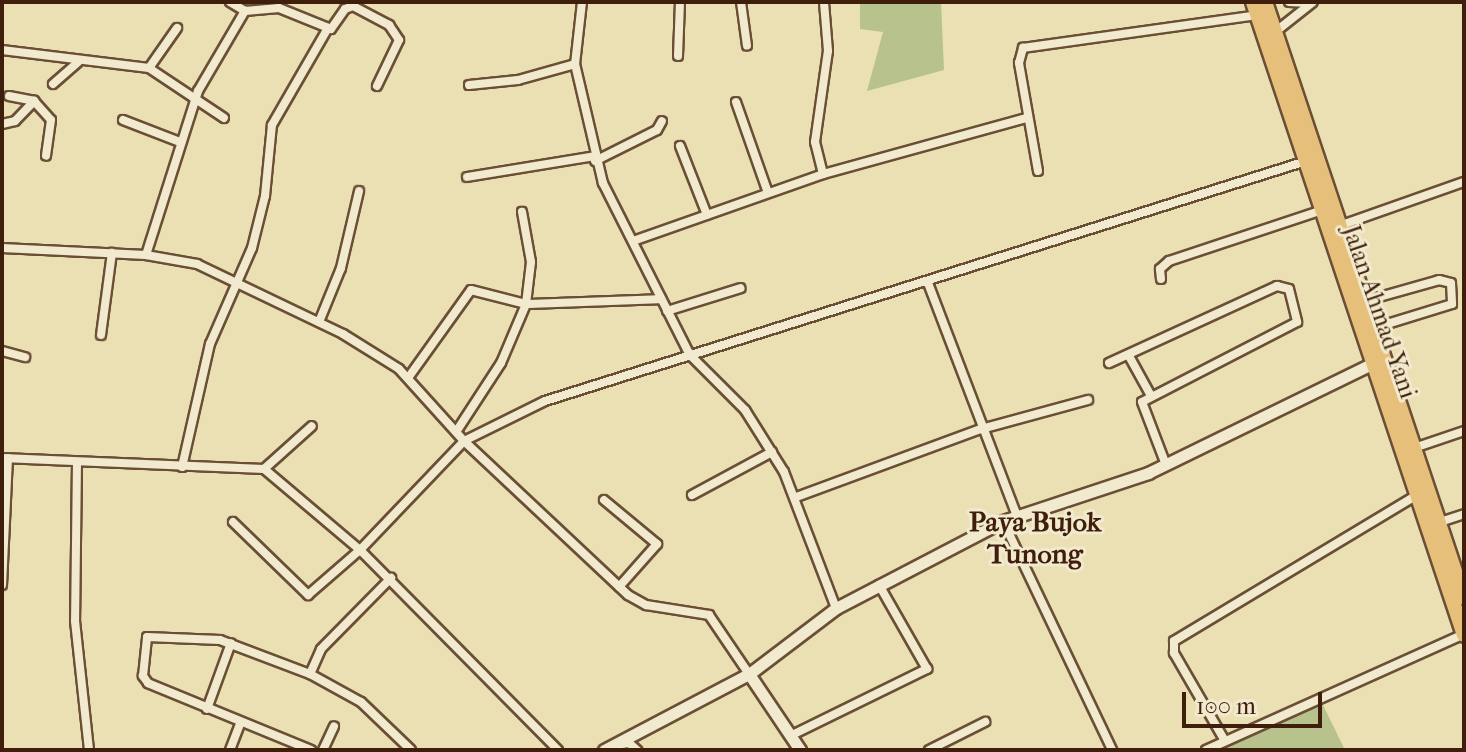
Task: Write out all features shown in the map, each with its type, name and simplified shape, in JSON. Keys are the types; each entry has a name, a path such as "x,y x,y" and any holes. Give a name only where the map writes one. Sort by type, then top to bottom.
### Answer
{"main road":[{"path":"1258,6 1275,32 1334,228 1365,301 1464,598"},
{"name":"Jalan Ahmad Yani","path":"1258,6 1322,210 1334,228 1374,363 1464,634"}],"street":[{"path":"230,2 245,11 279,8 328,28"},
{"path":"582,2 575,64 595,158 690,355 725,386 772,452 796,497 836,608"},
{"path":"678,56 680,2"},
{"path":"741,2 747,46"},
{"path":"823,174 815,142 828,51 824,2"},
{"path":"1289,2 1311,3"},
{"path":"1275,32 1311,3"},
{"path":"182,467 210,344 239,282 265,196 272,125 328,28 350,6 395,29 399,40 377,86"},
{"path":"1038,171 1019,63 1026,47 1258,6"},
{"path":"146,255 194,101 245,11"},
{"path":"149,68 177,28"},
{"path":"2,50 78,62 149,68 194,101 224,118"},
{"path":"53,84 78,62"},
{"path":"469,85 518,80 575,64"},
{"path":"9,96 34,101 52,125 46,156"},
{"path":"2,124 15,121 34,101"},
{"path":"736,102 768,193"},
{"path":"633,241 823,174 1027,118"},
{"path":"123,120 180,142"},
{"path":"467,177 595,158 608,159 657,130 662,121"},
{"path":"680,146 707,215"},
{"path":"233,522 308,595 360,550 464,441 545,401 928,283 1306,161"},
{"path":"1334,228 1464,182"},
{"path":"319,322 341,268 359,191"},
{"path":"1161,279 1160,269 1169,261 1322,210"},
{"path":"456,432 501,363 526,304 531,262 522,212"},
{"path":"2,248 146,255 197,264 319,322 408,378 464,441 619,587 646,605 709,615 800,750"},
{"path":"101,335 112,253"},
{"path":"1365,301 1439,280 1451,283 1452,304 1374,328"},
{"path":"928,283 981,429 1017,516"},
{"path":"1109,363 1277,286 1289,289 1297,322 1150,394 1142,403 1166,465"},
{"path":"667,311 741,288"},
{"path":"408,378 470,291 526,304 661,299"},
{"path":"2,351 25,357"},
{"path":"1129,356 1150,394"},
{"path":"607,749 749,674 836,608 1003,521 1166,465 1374,363"},
{"path":"796,497 981,429 1088,400"},
{"path":"264,469 312,426"},
{"path":"1414,448 1464,431"},
{"path":"692,495 772,452"},
{"path":"2,585 5,458 264,469 391,578 558,750"},
{"path":"77,462 75,621 89,750"},
{"path":"1225,741 1174,653 1174,641 1417,495"},
{"path":"604,500 657,544 619,587"},
{"path":"1440,522 1464,514"},
{"path":"1003,521 1112,750"},
{"path":"310,674 321,649 391,578"},
{"path":"790,736 927,669 879,585"},
{"path":"311,750 207,709 145,680 146,641 153,634 231,643 310,674 350,693 411,750"},
{"path":"1206,750 1464,634"},
{"path":"207,709 231,643"},
{"path":"230,750 241,722"},
{"path":"929,750 985,722"},
{"path":"323,750 334,726"},
{"path":"607,749 629,743 637,750"}],"green space":[{"path":"860,2 941,2 944,70 867,91 883,32 860,29"},
{"path":"1320,699 1345,750 1223,750"}],"district":[{"name":"Paya Bujok Tunong","path":"1035,538"}]}
